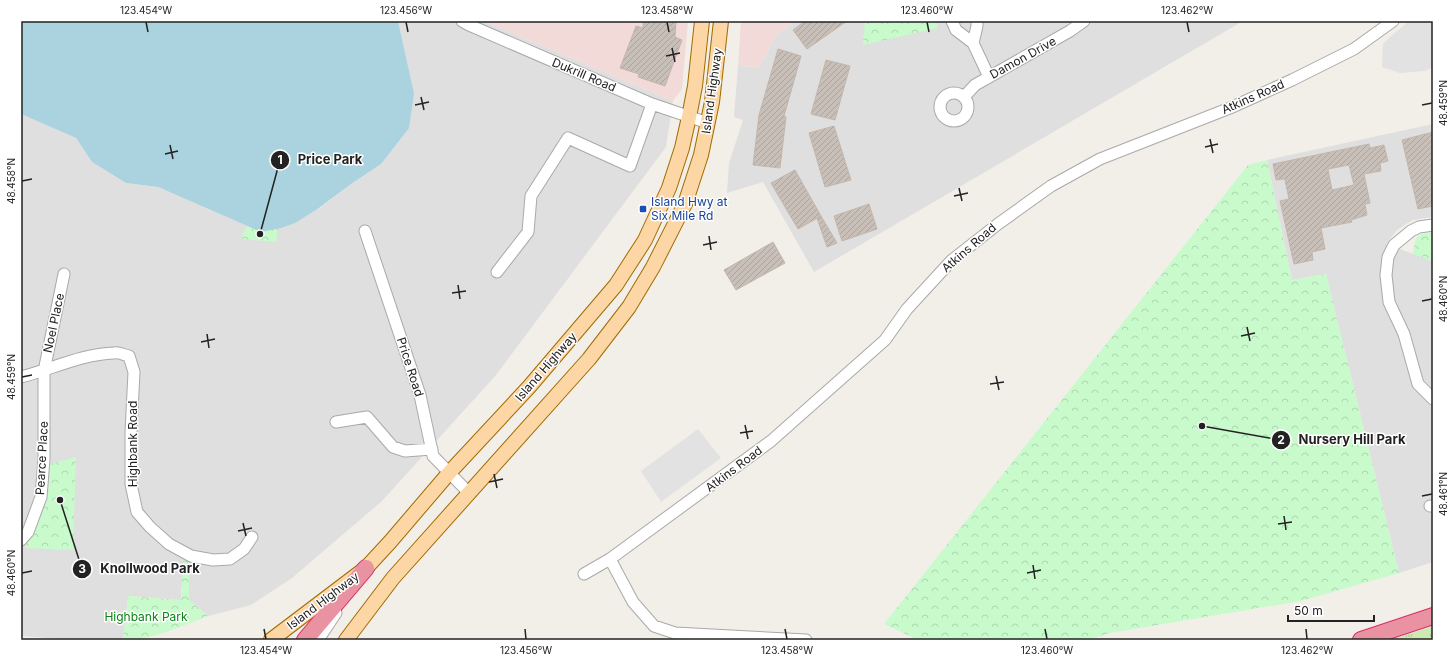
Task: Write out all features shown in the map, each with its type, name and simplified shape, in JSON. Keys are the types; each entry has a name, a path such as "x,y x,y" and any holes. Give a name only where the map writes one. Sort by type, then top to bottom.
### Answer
{"highway":[{"path":"305,640 366,568"},
{"path":"1361,640 1433,616"}],"main road":[{"name":"Island Highway","path":"271,640 366,568 449,473 529,387 616,285 645,240 669,188 682,148 695,86 702,21"},
{"name":"Island Highway","path":"346,640 393,578 589,359 629,307 653,267 685,204 701,155 712,102 721,21"}],"street":[{"name":"Dukrill Road","path":"462,21 468,25 652,104 688,118 708,123"},
{"path":"952,21 956,30 972,42 989,77"},
{"path":"972,42 978,26 977,21"},
{"name":"Damon Drive","path":"964,97 975,85 1070,31 1084,21"},
{"name":"Atkins Road","path":"584,574 610,559 771,441 885,340 907,309 952,260 998,224 1051,186 1100,159 1230,108 1292,80 1354,49 1393,21"},
{"path":"497,272 528,232 531,196 568,138 630,166 652,104"},
{"path":"1433,225 1419,227 1411,231 1394,245 1388,257 1386,275 1389,302 1404,334 1418,384 1433,399"},
{"name":"Price Road","path":"365,231 420,395 433,456 469,493"},
{"name":"Noel Place","path":"44,371 64,274"},
{"name":"Highbank Road","path":"44,371 82,358 116,352 129,356 134,372 130,432 131,484 137,512 150,527 169,544 191,556 213,560 230,559 244,549 252,537"},
{"path":"21,377 44,371"},
{"name":"Pearce Place","path":"21,540 28,532 41,497 44,460 44,371"},
{"path":"336,422 367,417 393,447 405,451 432,449"},
{"path":"610,559 633,602 654,626 675,633 806,640"},
{"path":"318,640 366,568"}],"shaded area":[{"path":"398,21 484,21 673,101 666,147 496,375 382,501 292,578 251,605 208,616 189,600 189,561 181,590 181,600 128,596 123,640 76,640 21,636 21,114 76,138 92,162 126,183 158,187 261,232 320,208 351,184 381,164 414,93"},
{"path":"484,21 688,21 682,89 673,101"},
{"path":"741,21 796,21 776,35 759,67 738,66"},
{"path":"796,21 1243,21 814,272 763,182 727,193 729,163 743,120 734,117 738,66 759,67 776,35"},
{"path":"1409,21 1433,21 1433,67 1425,71 1400,73 1382,67 1383,44"},
{"path":"1433,124 1433,217 1413,220 1406,224 1397,230 1386,244 1433,261 1433,562 1399,573 1326,274 1292,280 1267,160"},
{"path":"698,429 721,458 661,502 641,471"}],"green space":[{"path":"865,21 936,21 938,28 863,45"},
{"path":"1267,160 1292,280 1326,274 1399,573 1301,601 1110,633 1087,640 918,640 884,624 1248,165"},
{"path":"246,227 278,228 276,242 241,239"},
{"path":"1433,232 1433,261 1413,254 1417,237 1422,234"},
{"path":"76,457 73,550 25,548 44,509 49,487 50,464"},
{"name":"Highbank Park","path":"183,560 189,561 189,600 208,616 156,635 145,638 123,640 128,596 181,600"},
{"path":"1433,626 1433,640 1391,640"}],"water":[{"path":"21,21 398,21 414,93 409,128 381,164 319,208 295,223 281,228 261,232 158,187 126,183 92,162 76,138 21,114"}],"building":[{"path":"643,21 676,21 675,37 682,40 665,86 638,77 639,74 620,68 636,26 643,28"},
{"path":"805,21 847,21 807,49 793,30"},
{"path":"778,49 801,56 784,116 786,117 780,168 753,165 759,115"},
{"path":"826,60 850,66 835,120 811,114"},
{"path":"834,126 851,180 825,187 809,133"},
{"path":"1433,132 1433,206 1418,209 1402,140"},
{"path":"1369,144 1370,148 1384,145 1388,161 1380,163 1381,171 1364,174 1370,203 1365,204 1367,215 1351,220 1352,222 1321,228 1325,249 1312,252 1313,260 1294,264 1280,201 1289,199 1285,180 1276,180 1273,164","holes":["1349,165 1354,185 1332,190 1328,169"]},
{"path":"795,170 821,216 798,229 771,183"},
{"path":"869,204 877,229 842,241 834,216"},
{"path":"821,216 837,243 827,247 817,218"},
{"path":"773,242 785,263 736,290 724,270"}],"place":[{"name":"Island Hwy at Six Mile Rd","path":"643,209"},
{"name":"Price Park","path":"260,234"},
{"name":"Nursery Hill Park","path":"1202,426"},
{"name":"Knollwood Park","path":"60,500"}]}
